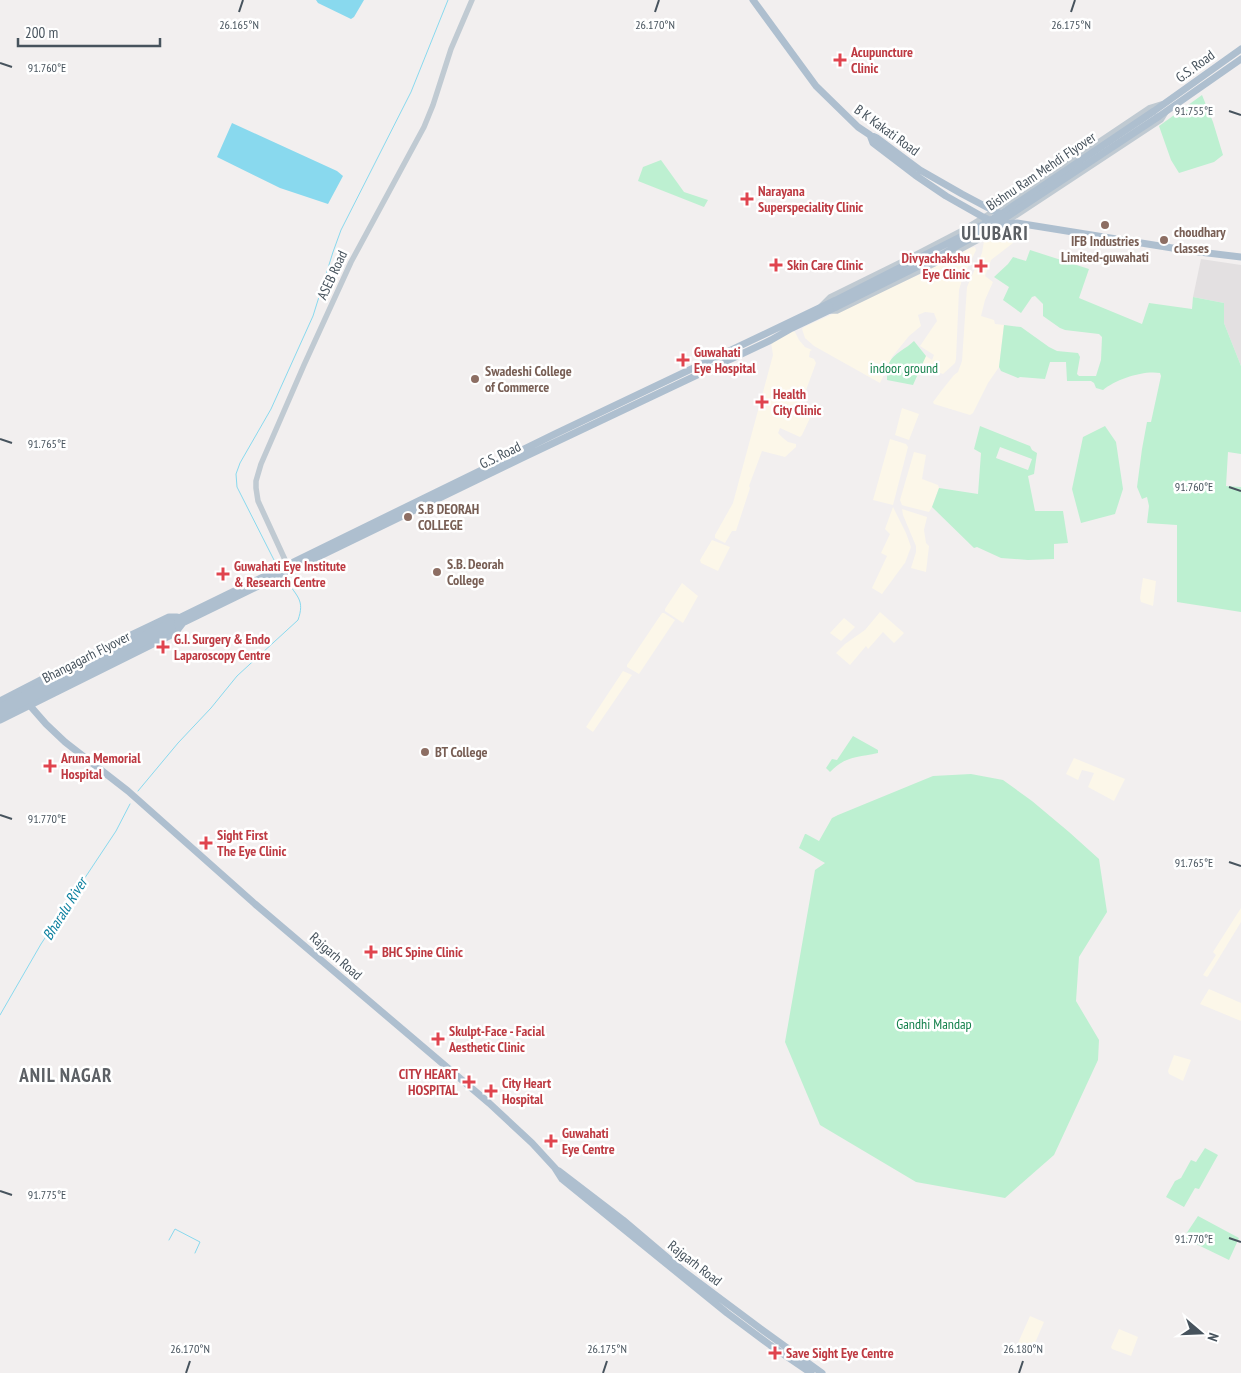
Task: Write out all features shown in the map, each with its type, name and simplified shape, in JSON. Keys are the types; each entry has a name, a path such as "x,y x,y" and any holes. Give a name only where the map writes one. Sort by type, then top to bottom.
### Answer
{"main road":[{"name":"B K Kakati Road","path":"754,0 816,86 858,127 877,138 920,170 994,211 1015,220"},
{"name":"G.S. Road","path":"1166,107 1241,49"},
{"name":"G.S. Road","path":"1166,107 1241,58"},
{"name":"Bishnu Ram Mehdi Flyover","path":"823,309 951,250 993,226 1166,107"},
{"path":"870,135 873,143 915,175 946,196 991,221 1003,224 1015,220 1186,250 1241,257"},
{"name":"G.S. Road","path":"183,619 287,564 423,500 555,434 823,309"},
{"name":"G.S. Road","path":"183,619 771,340 823,309"},
{"path":"0,701 83,658 169,617 183,619 175,633 0,720"},
{"name":"Bhangagarh Flyover","path":"0,714 183,619"},
{"name":"Bhangagarh Flyover","path":"0,707 171,625"},
{"name":"Rajgarh Road","path":"20,691 31,705 94,761 96,766 152,811 255,904 489,1104 532,1143 555,1168 562,1179 727,1313 812,1373"},
{"name":"Rajgarh Road","path":"555,1168 593,1196 682,1270 822,1373"}],"street":[{"name":"ASEB Road","path":"287,564 258,501 256,481 261,464 351,262 424,127 451,49 472,0"},
{"path":"1003,224 982,238 943,259 837,312 823,309 830,297 935,245 994,211 1149,108 1166,107 1161,120 1015,220"},
{"path":"935,245 943,259"},
{"path":"924,250 932,264"}],"shaded area":[{"path":"1021,226 1021,235 1018,234 1012,239 1013,243 991,260 985,276 993,282 985,300 981,316 994,320 995,324 1004,325 999,367 988,383 973,413 970,415 934,404 933,402 958,372 962,361 967,287 982,253 984,241 1007,228"},
{"path":"975,247 976,250 959,290 955,363 943,374 921,367 926,356 932,360 934,355 920,346 937,321 934,313 925,312 918,315 921,326 909,336 892,357 880,383 814,346 805,338 802,329 804,327"},
{"path":"1201,259 1241,265 1241,366 1224,323 1224,303 1193,297"},
{"path":"792,331 795,332 805,347 812,350 809,357 814,359 816,363 799,409 799,412 810,418 800,437 780,428 778,433 788,442 796,444 796,447 785,457 762,451 749,486 750,488 736,531 732,531 725,543 715,538 715,535 733,503 773,355 771,342"},
{"path":"902,408 919,414 909,440 895,435"},
{"path":"890,439 906,444 908,447 893,505 873,500"},
{"path":"914,452 926,455 922,479 938,485 939,488 929,512 902,505 900,500"},
{"path":"893,507 911,547 905,563 882,594 872,588 887,556 881,553 890,534 885,529"},
{"path":"902,509 927,517 924,530 926,543 929,546 926,572 911,568 916,546"},
{"path":"712,540 730,547 718,571 701,563 700,560"},
{"path":"1143,578 1156,581 1153,606 1141,602"},
{"path":"682,583 698,596 683,623 665,611"},
{"path":"880,612 904,633 894,643 883,632 868,649 866,646 850,665 836,653 865,630"},
{"path":"662,613 675,620 639,674 627,667 627,665"},
{"path":"844,618 855,627 841,641 830,633"},
{"path":"623,671 632,675 593,732 586,727"},
{"path":"1074,758 1125,779 1114,801 1088,787 1094,773 1082,770 1078,780 1066,774"},
{"path":"1241,908 1241,922 1208,976 1203,975 1216,955 1213,952"},
{"path":"1209,989 1241,1003 1241,1021 1200,1004"},
{"path":"1174,1055 1191,1060 1183,1081 1169,1074 1168,1071"},
{"path":"1030,1316 1044,1322 1032,1350 1018,1343"},
{"path":"1119,1329 1138,1337 1131,1356 1111,1347"}],"green space":[{"path":"1202,95 1223,155 1214,162 1179,173 1171,160 1159,126"},
{"path":"661,160 684,192 708,200 704,207 638,181 643,167"},
{"path":"1030,250 1089,269 1079,298 1142,324 1149,303 1192,309 1193,297 1224,303 1224,323 1241,366 1241,454 1228,452 1226,486 1241,487 1241,612 1177,602 1177,525 1147,523 1149,506 1147,497 1142,499 1137,487 1147,422 1151,422 1161,376 1160,373 1153,372 1130,376 1115,382 1103,390 1096,388 1091,381 1067,381 1066,362 1050,362 1045,379 1018,378 1001,371 999,367 1004,325 1021,327 1057,351 1078,353 1080,357 1077,374 1079,376 1096,376 1101,360 1102,337 1099,334 1060,328 1043,316 1043,304 1035,296 1032,297 1021,313 1003,300 1009,287 994,277 1013,257 1026,261"},
{"name":"indoor ground","path":"914,341 926,356 913,385 887,380 888,367 891,360"},
{"path":"980,426 1030,446 1037,453 1034,474 1028,476 1035,511 1063,511 1068,543 1054,544 1054,559 1001,558 977,547 974,548 932,507 939,488 978,494 981,453 974,449","holes":["1000,447 1032,459 1028,470 996,458"]},
{"path":"1105,426 1116,442 1123,489 1115,514 1081,523 1072,489 1083,437"},
{"path":"853,736 878,750 878,753 847,760 830,772 826,768 832,759 837,760"},
{"name":"Gandhi Mandap","path":"971,774 1003,780 1032,801 1099,859 1107,912 1079,957 1076,1001 1099,1040 1098,1060 1054,1155 1005,1198 916,1182 820,1125 785,1042 815,870 825,863 799,848 805,834 819,841 832,818 838,815 933,776"},
{"path":"1205,1148 1218,1155 1199,1189 1195,1188 1184,1207 1166,1197 1175,1181 1181,1178 1191,1160 1196,1162"},
{"path":"1198,1216 1239,1238 1229,1260 1184,1237"}],"water":[{"path":"316,0 364,0 351,19 318,3"},
{"path":"232,123 337,171 343,176 328,204 280,188 217,157"}],"waterway":[{"path":"274,560 237,487 236,474 240,463 271,409 313,316 341,230 411,92 448,0"},
{"path":"138,791 237,676 298,620 301,608 299,599 287,581"},
{"name":"Bharalu River","path":"0,1015 41,944 116,831 130,804"},
{"path":"169,1240 175,1229 200,1242 195,1253"}],"place":[{"name":"Acupuncture Clinic","path":"840,60"},
{"name":"Narayana Superspeciality Clinic","path":"747,199"},
{"name":"IFB Industries Limited-guwahati","path":"1105,225"},
{"name":"choudhary classes","path":"1164,240"},
{"name":"Skin Care Clinic","path":"776,265"},
{"name":"Divyachakshu Eye Clinic","path":"981,266"},
{"name":"Guwahati Eye Hospital","path":"683,360"},
{"name":"Swadeshi College of Commerce","path":"475,379"},
{"name":"Health City Clinic","path":"762,402"},
{"name":"S.B DEORAH COLLEGE","path":"408,517"},
{"name":"S.B. Deorah College","path":"437,572"},
{"name":"Guwahati Eye Institute & Research Centre","path":"223,574"},
{"name":"G.I. Surgery & Endo Laparoscopy Centre","path":"163,647"},
{"name":"BT College","path":"425,752"},
{"name":"Aruna Memorial Hospital","path":"50,766"},
{"name":"Sight First The Eye Clinic","path":"206,843"},
{"name":"BHC Spine Clinic","path":"371,952"},
{"name":"Skulpt-Face - Facial Aesthetic Clinic","path":"438,1039"},
{"name":"CITY HEART HOSPITAL","path":"469,1082"},
{"name":"City Heart Hospital","path":"491,1091"},
{"name":"Guwahati Eye Centre","path":"551,1141"},
{"name":"Save Sight Eye Centre","path":"775,1353"}],"district":[{"name":"ULUBARI","path":"995,233"},
{"name":"ANIL NAGAR","path":"66,1075"}]}
